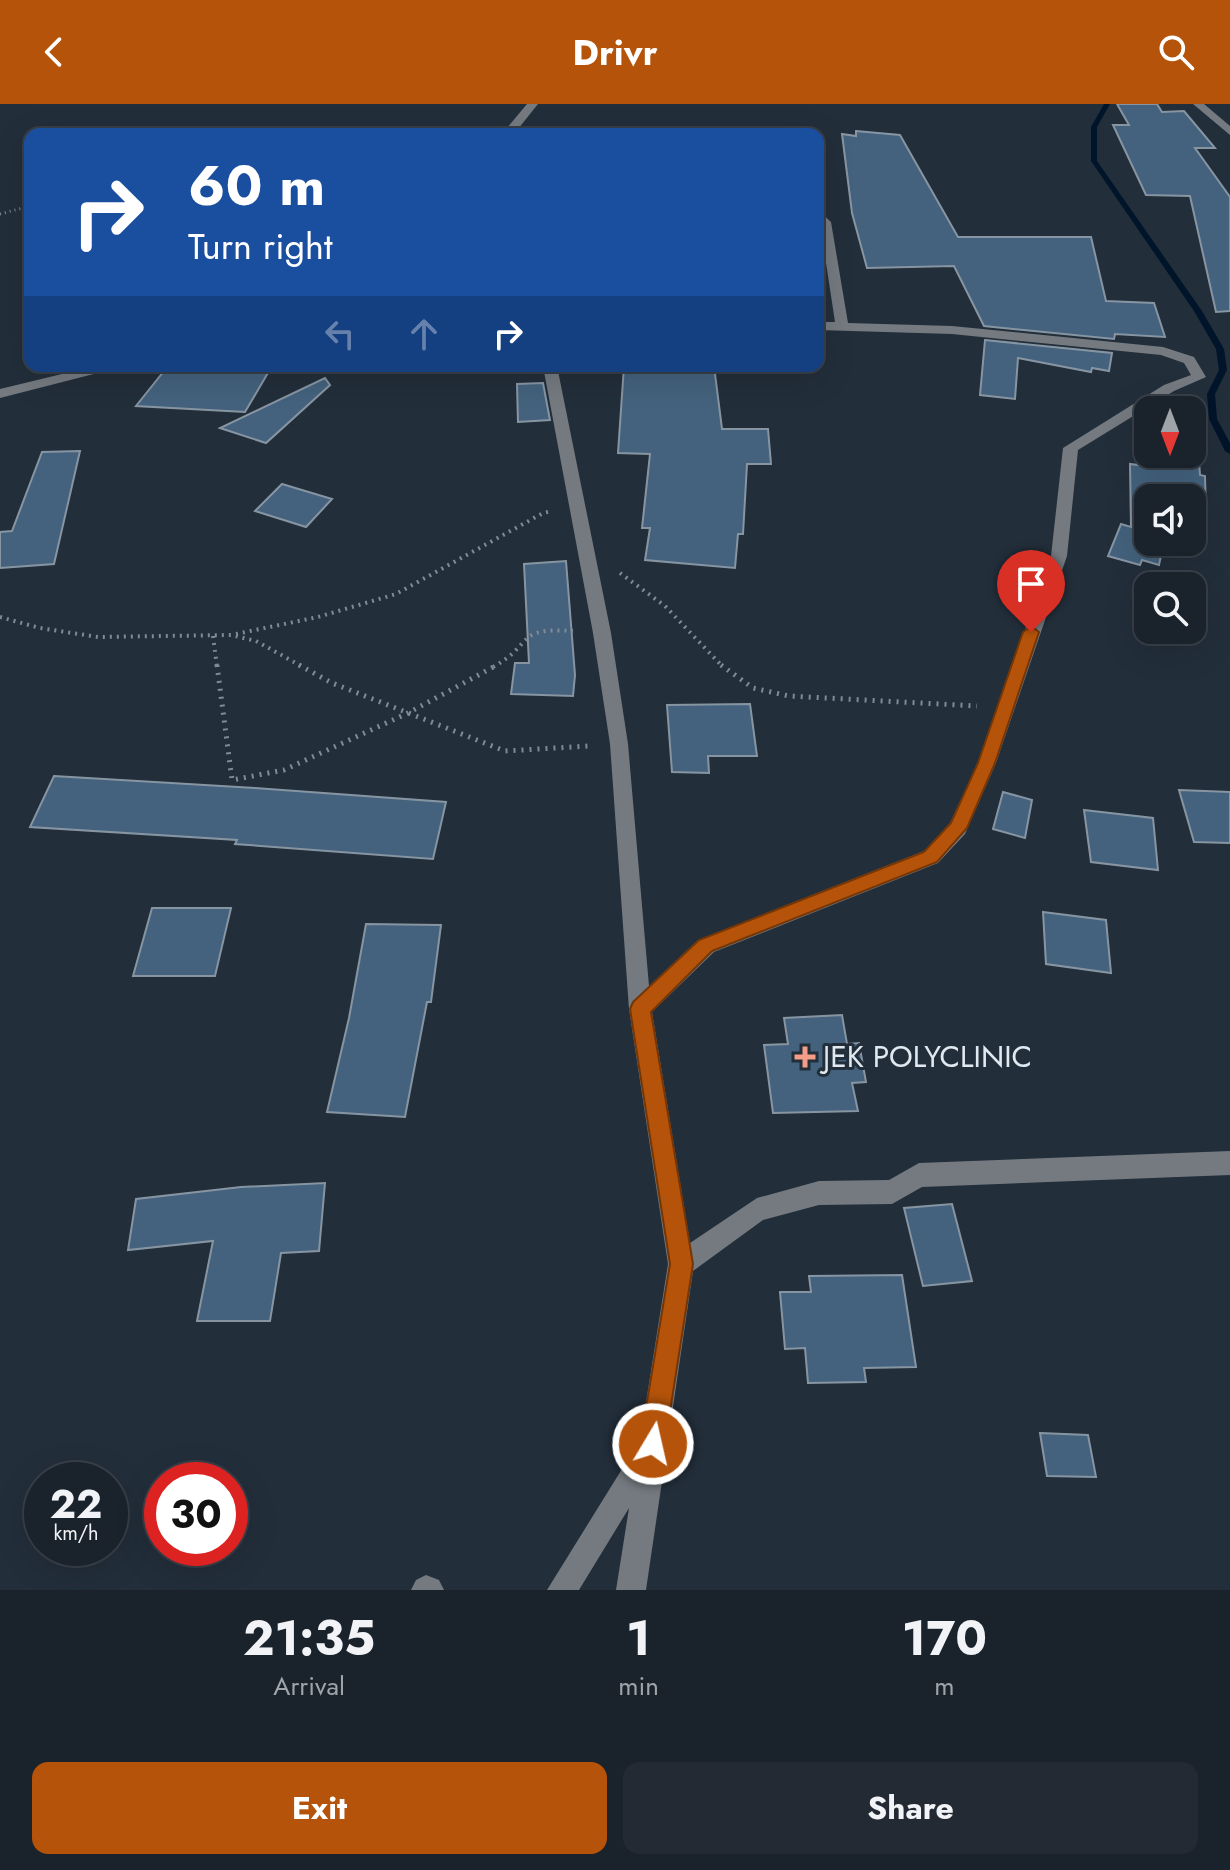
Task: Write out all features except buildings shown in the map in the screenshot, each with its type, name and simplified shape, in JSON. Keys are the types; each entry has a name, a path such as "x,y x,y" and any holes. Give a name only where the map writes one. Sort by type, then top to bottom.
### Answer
{"street":[{"path":"513,128 533,104"},
{"path":"1198,104 1230,132"},
{"path":"824,221 842,326"},
{"path":"640,1009 706,946 931,857 958,828 987,763 1059,556 1071,448 1169,388 1199,377 1189,360 1163,351 952,330 824,326"},
{"path":"0,394 86,372"},
{"path":"551,372 602,633 619,744 640,1009 681,1264 631,1590"},
{"path":"681,1264 757,1210 819,1193 892,1192 919,1175 1230,1163"},
{"path":"562,1590 653,1444"}],"path":[{"path":"0,214 24,208"},
{"path":"0,617 40,628 98,637 231,635 318,617 396,594 543,513 578,507"},
{"path":"586,549 665,606 722,666 753,688 789,696 1004,708"},
{"path":"213,636 232,780 284,770 408,713 509,658 530,633 545,629 602,633"},
{"path":"231,635 256,641 332,683 505,751 619,744"}],"waterway":[{"path":"1107,104 1094,127 1094,161 1198,311 1220,349 1223,370 1211,394 1213,419 1230,451"}],"place":[{"name":"JEK POLYCLINIC","path":"805,1057"}],"route":[{"path":"653,1444 681,1264 640,1009 706,946 931,857 958,828 987,763 1031,632"}]}
